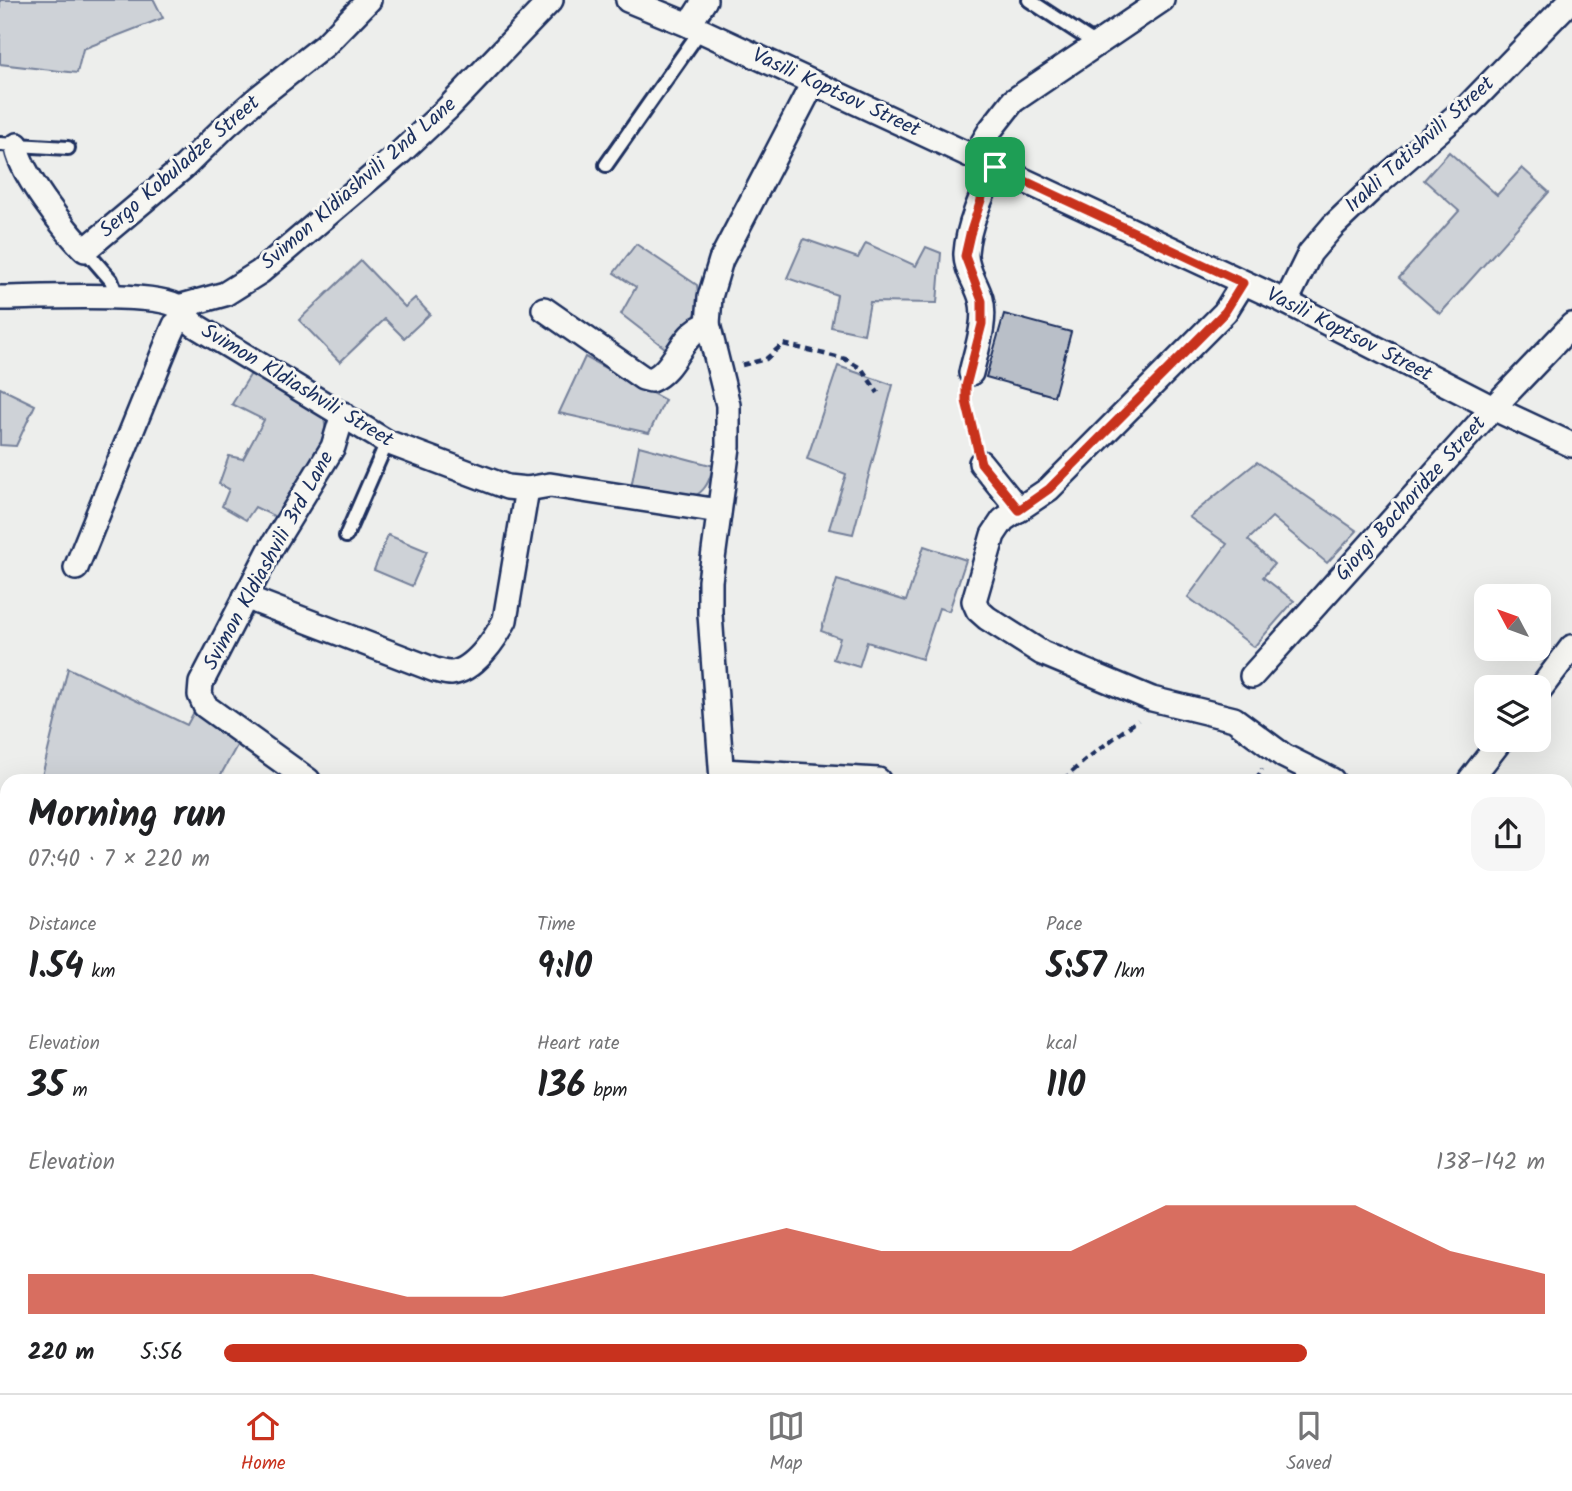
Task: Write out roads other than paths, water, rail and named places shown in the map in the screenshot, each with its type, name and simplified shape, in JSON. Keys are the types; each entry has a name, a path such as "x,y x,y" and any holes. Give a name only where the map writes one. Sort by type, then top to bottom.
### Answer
{"street":[{"name":"Sergo Kobuladze Street","path":"9,145 51,209 72,238 85,250 184,167 227,124 325,46 369,0"},
{"name":"Svimon Kldiashvili 2nd Lane","path":"181,312 225,295 260,272 401,152 448,108 551,0"},
{"name":"Vasili Koptsov Street","path":"628,0 695,28 1286,302 1493,408 1572,445"},
{"path":"695,28 705,0"},
{"path":"974,157 1013,101 1162,0"},
{"name":"Irakli Tatishvili Street","path":"1286,302 1310,253 1332,226 1374,186 1469,105 1571,0"},
{"path":"722,774 710,581 728,447 728,405 708,324 710,297 720,261 813,83"},
{"path":"971,373 982,324 982,301 965,256 977,212 995,167"},
{"path":"1243,283 1225,312 1049,489 1003,520 993,535 974,601 978,610 987,618 1042,653 1161,702 1234,719 1284,756 1320,774"},
{"name":"Svimon Kldiashvili Street","path":"0,298 149,298 181,312 387,442 507,487 527,489 550,485 719,511"},
{"path":"544,309 643,378 650,380 666,370 692,332 708,324"},
{"path":"76,569 181,312"},
{"name":"Giorgi Bochoridze Street","path":"1252,676 1493,408 1572,325"},
{"name":"Svimon Kldiashvili 3rd Lane","path":"300,774 205,706 200,695 201,683 270,550 332,447 343,414"},
{"path":"981,463 1019,510"},
{"path":"245,597 435,670 450,673 464,669 495,639 505,620 527,489"},
{"path":"1551,675 1572,647"},
{"path":"1475,774 1492,752"}],"lane":[{"path":"1029,0 1096,44"},
{"path":"606,165 695,28"},
{"path":"9,145 68,148"},
{"path":"85,250 111,280 118,298"},
{"path":"346,536 387,442"}]}
